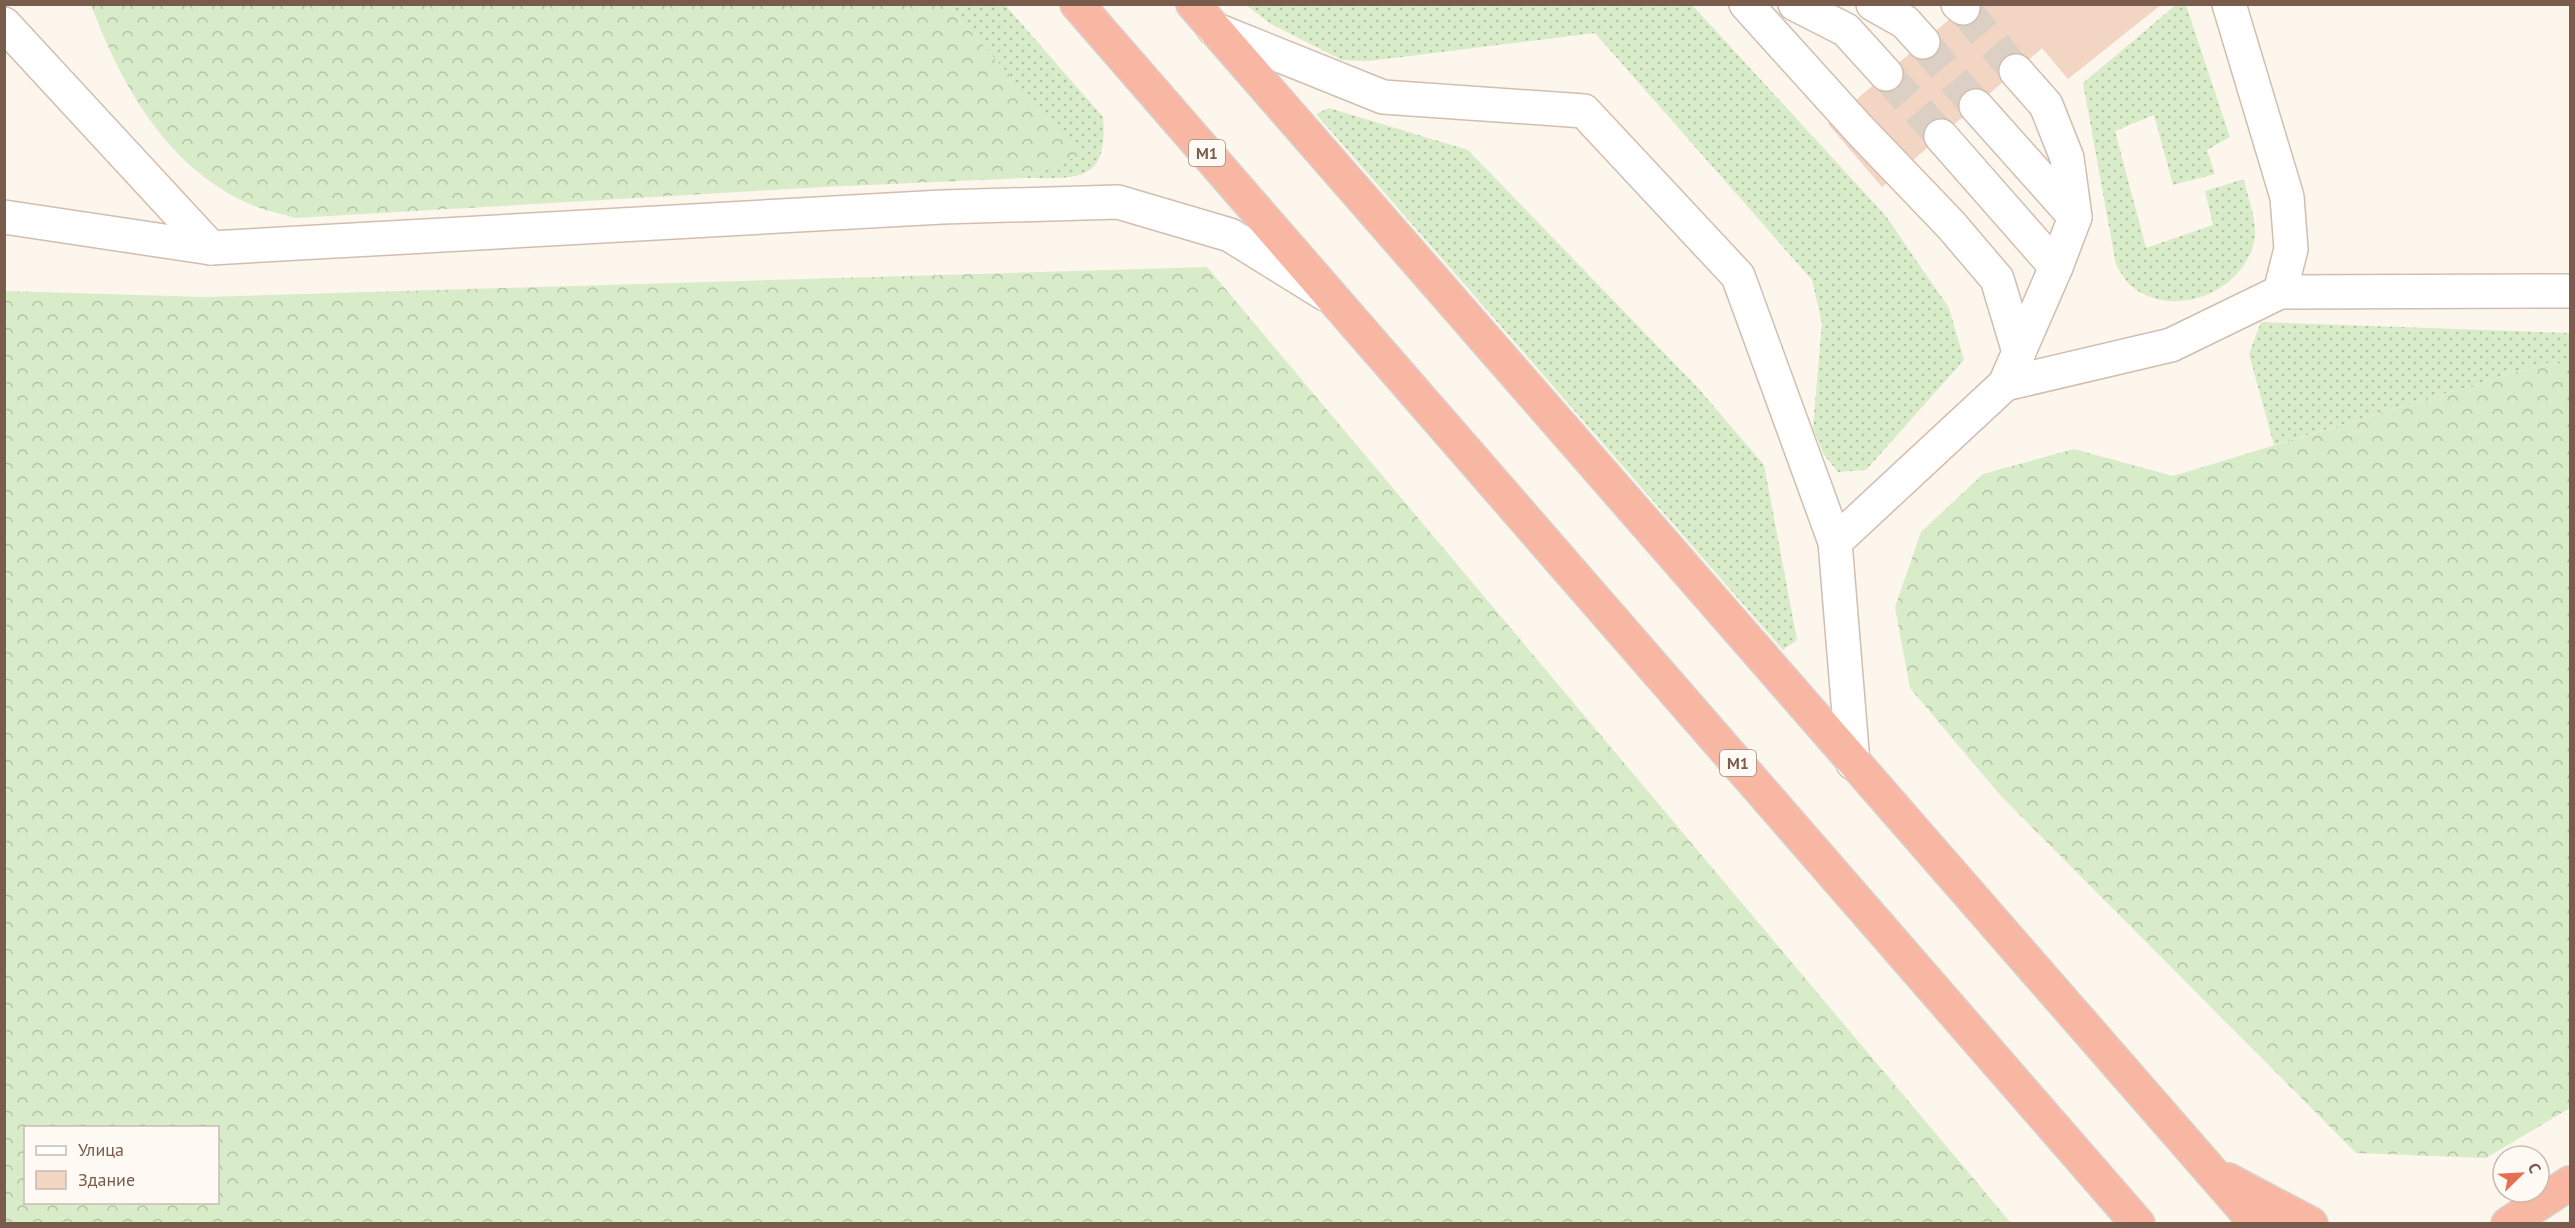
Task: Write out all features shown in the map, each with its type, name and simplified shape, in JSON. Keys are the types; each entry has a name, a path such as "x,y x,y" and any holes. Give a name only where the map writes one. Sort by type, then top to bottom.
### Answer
{"highway":[{"name":"М1","path":"1077,4 2138,1224"},
{"path":"1193,4 2257,1224"},
{"path":"2211,1171 2311,1224"},
{"path":"2508,1224 2571,1183"},
{"path":"2542,1224 2571,1196"}],"lane":[{"path":"1746,4 1859,129 1951,225 1997,279 2019,352"},
{"path":"1795,4 1846,30 1886,74"},
{"path":"1873,4 1905,22 1923,42"},
{"path":"2229,4 2287,197 2291,249 2280,292"},
{"path":"4,24 211,248"},
{"path":"1214,29 1383,97 1584,111 1738,276 1835,542 1853,763"},
{"path":"1835,542 2005,384 2056,267 2075,217 2067,158 2046,105 2016,70"},
{"path":"1976,106 2075,217"},
{"path":"1941,136 2056,267"},
{"path":"4,217 211,248 930,208 1118,202 1230,235 1337,302"},
{"path":"2005,384 2171,345 2280,292 2571,291"}],"green space":[{"path":"2177,4 2186,5 2230,137 2207,150 2215,174 2173,185 2154,115 2115,131 2146,248 2213,225 2205,191 2244,179 2255,227 2254,242 2247,260 2235,276 2220,288 2183,301 2164,300 2146,295 2129,284 2116,265 2083,83"},
{"path":"91,5 947,5 1081,155 1024,178 823,187 295,218 247,203 218,187 192,167 150,119 132,92 116,64"},
{"path":"947,5 1005,5 1103,117 1103,139 1100,155 1094,166 1085,173 1073,176 1024,178 1080,155"},
{"path":"1246,5 1692,5 1885,215 1949,308 1964,360 1866,470 1838,472 1824,455 1813,428 1822,323 1812,280 1595,33 1369,61 1342,60 1271,24"},
{"path":"1329,108 1468,150 1698,388 1764,465 1797,640 1783,650 1316,114"},
{"path":"1207,267 2011,1223 5,1223 5,291 205,297"},
{"path":"2261,322 2570,333 2570,364 2546,363 2274,445 2249,354"},
{"path":"2546,363 2570,364 2570,1108 2510,1144 2491,1144 2491,1155 2486,1158 2356,1153 2000,795 1910,688 1895,607 1921,532 1983,474 2074,449 2173,476"}],"building":[{"path":"1967,4 2162,4 2068,79 2042,48 1882,187 1828,124"}],"tunnel":[{"path":"1963,8 2016,71"},
{"path":"1923,42 1976,106"},
{"path":"1886,74 1941,136"}]}
